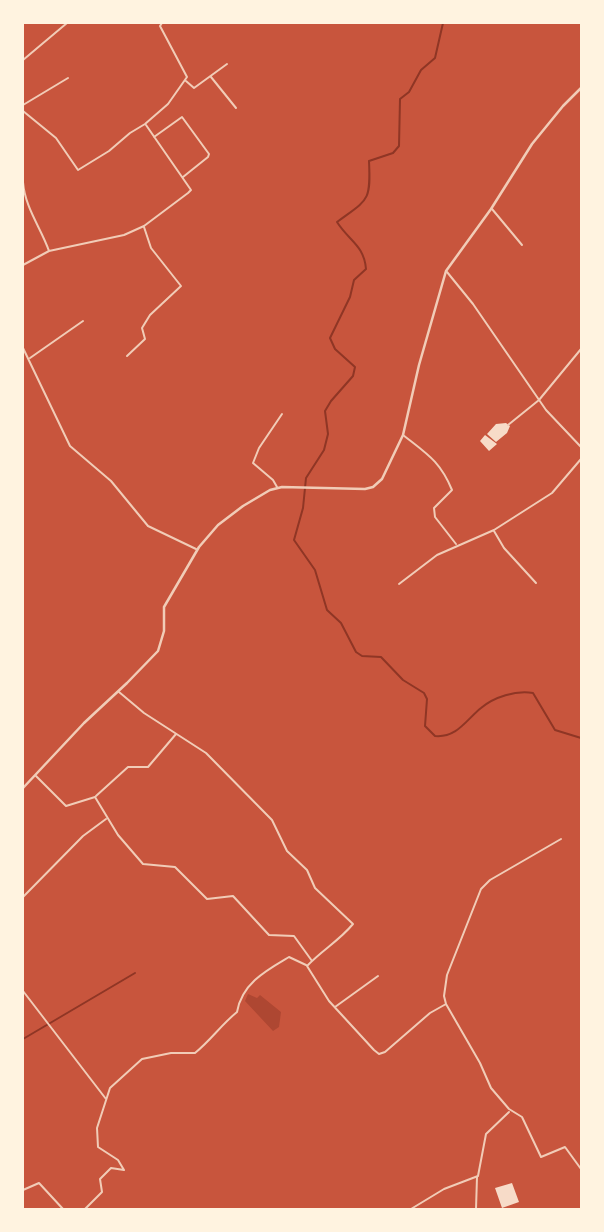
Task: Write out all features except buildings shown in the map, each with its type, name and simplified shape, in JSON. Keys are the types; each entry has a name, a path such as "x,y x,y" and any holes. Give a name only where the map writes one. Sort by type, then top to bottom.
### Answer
{"street":[{"path":"23,60 67,23"},
{"path":"162,23 160,26 187,77 186,80 194,88 227,64"},
{"path":"211,76 236,108"},
{"path":"23,111 56,138 78,170 145,124 168,104 187,77"},
{"path":"23,105 68,78"},
{"path":"23,788 158,650 164,631 164,607 197,550 228,518 261,494 277,488 373,487 385,473 403,435 419,365 446,271 491,209 532,144 581,88"},
{"path":"154,136 182,117 208,152 208,158 182,177"},
{"path":"23,265 49,251 90,240 112,238 144,226 191,190 145,124"},
{"path":"23,182 23,192 49,251"},
{"path":"491,209 522,245"},
{"path":"127,356 145,339 142,328 150,315 181,286 151,248 144,226"},
{"path":"446,271 473,304 539,400 581,447"},
{"path":"29,359 83,321"},
{"path":"23,348 70,446 111,481 148,526 197,550"},
{"path":"508,425 539,400 581,349"},
{"path":"277,488 273,480 253,463 259,448 282,414"},
{"path":"403,435 444,471 452,490 434,508 435,517 456,545"},
{"path":"399,584 436,555 494,530 552,493 581,458"},
{"path":"494,530 504,548 536,583"},
{"path":"118,691 144,713 206,752 272,820 287,851 307,870 315,888 353,924 341,939 319,953 307,966"},
{"path":"36,776 66,806 95,797 128,768 148,767 176,734"},
{"path":"95,797 118,835 143,864 175,867 207,899 233,897 269,935 294,936 312,961"},
{"path":"23,897 83,836 108,818"},
{"path":"561,839 490,880 481,889 447,975 444,996 491,1088 510,1110 522,1117 541,1157 565,1147 581,1169"},
{"path":"85,1209 102,1192 100,1179 111,1168 124,1170 118,1160 98,1147 97,1128 110,1088 142,1059 172,1053 195,1053 237,1012 239,1001 256,977 289,957 307,966 334,1007 374,1050 382,1054 430,1013 446,1004"},
{"path":"334,1007 378,975"},
{"path":"23,991 106,1099"},
{"path":"476,1209 478,1176 486,1134 510,1110"},
{"path":"411,1209 444,1189 478,1176"},
{"path":"23,1190 39,1183 63,1209"}],"shaded area":[{"path":"248,994 257,998 260,995 281,1012 279,1027 273,1031 245,1001"}],"waterway":[{"path":"443,23 435,58 421,70 409,92 400,99 399,146 393,153 369,161 369,185 365,198 337,222 359,249 366,269 354,280 350,297 330,338 335,349 355,367 353,376 325,411 328,434 324,450 306,478 303,508 294,540 315,570 327,610 341,623 356,652 362,656 381,657 403,680 424,693 427,699 425,726 435,736 455,731 492,701 505,695 526,692 533,693 555,730 581,738"},
{"path":"23,1039 135,973"}]}
